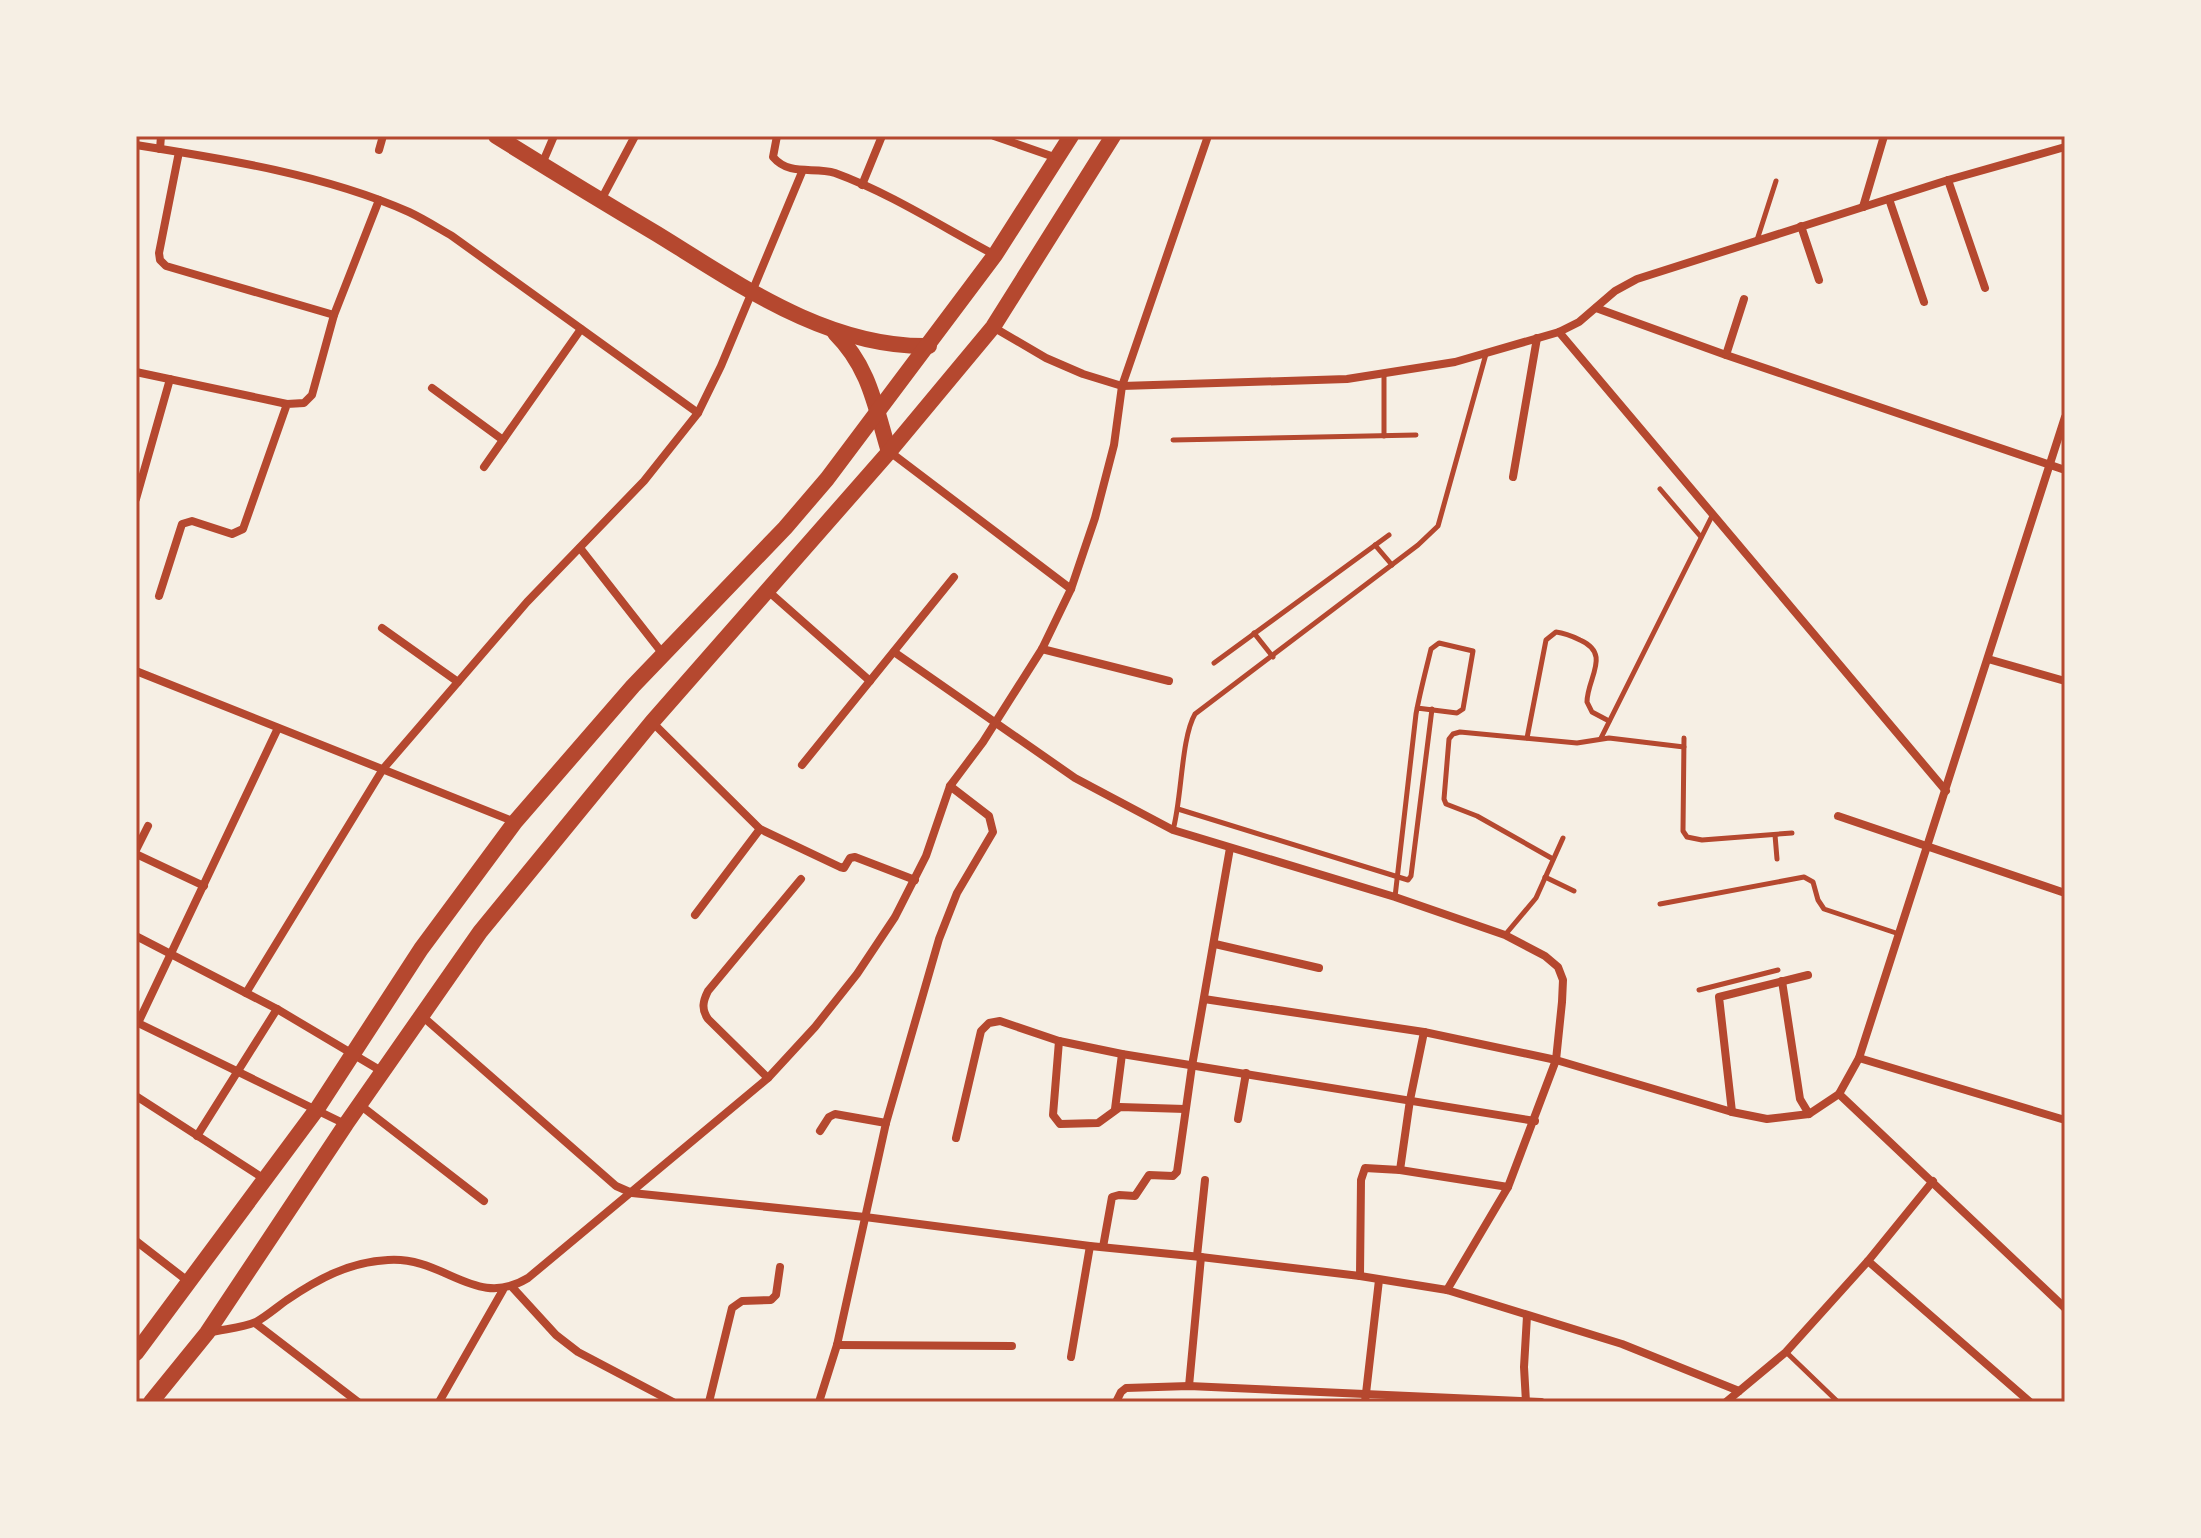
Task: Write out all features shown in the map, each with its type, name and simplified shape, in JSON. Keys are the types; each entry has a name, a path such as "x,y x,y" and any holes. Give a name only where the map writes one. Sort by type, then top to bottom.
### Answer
{"main road":[{"path":"496,136 752,293 831,329 879,344 929,346"},
{"path":"136,1353 317,1109 421,949 515,822 561,766 827,479 995,255 1071,136"},
{"path":"151,1402 207,1333 346,1124 480,932 652,722 889,452 993,327 1113,136"},
{"path":"831,329 848,346 862,367 872,389 889,452"}],"street":[{"path":"160,149 161,136"},
{"path":"379,150 383,136"},
{"path":"542,164 554,136"},
{"path":"601,200 635,136"},
{"path":"777,136 773,157 785,166 802,172 824,170 862,185 995,255"},
{"path":"862,185 882,136"},
{"path":"994,136 1058,158"},
{"path":"207,1333 255,1323 313,1282 350,1265 391,1260 432,1265 481,1288 513,1288 768,1078 815,1027 857,974 895,917 926,856 950,786 1042,649 1071,589 1095,518 1114,445 1122,386 1208,136"},
{"path":"1863,207 1884,136"},
{"path":"136,145 255,166 379,200 410,213 452,236 698,413"},
{"path":"993,327 1058,364 1122,386 1347,379 1455,362 1559,332 1579,322 1615,291 1637,279 1948,180 2065,147"},
{"path":"179,152 160,260 166,266 334,315"},
{"path":"246,993 383,769 527,602 644,481 698,413 721,366 802,172"},
{"path":"1948,180 1985,288"},
{"path":"1889,199 1924,302"},
{"path":"136,372 287,404 304,403 310,399 334,315 379,200"},
{"path":"1801,226 1819,280"},
{"path":"1726,355 1744,299"},
{"path":"1596,308 2065,470"},
{"path":"484,467 581,329"},
{"path":"1559,332 1946,791"},
{"path":"1513,477 1537,338"},
{"path":"136,499 170,379"},
{"path":"432,388 503,440"},
{"path":"159,596 182,524 192,521 232,534 243,529 287,404"},
{"path":"1204,999 1424,1032 1556,1060 1732,1112 1767,1119 1809,1114 1839,1094 1859,1058 2065,417"},
{"path":"889,452 1071,589"},
{"path":"580,548 664,654"},
{"path":"802,765 954,577"},
{"path":"768,591 870,681"},
{"path":"382,628 458,682"},
{"path":"1042,649 1169,681"},
{"path":"894,652 1075,778 1173,830 1395,897 1505,935 1545,956 1558,967 1563,980 1556,1060 1508,1187 1447,1290"},
{"path":"1988,659 2065,681"},
{"path":"136,671 515,822"},
{"path":"652,722 760,829 840,867 844,868 850,858 855,857 915,880"},
{"path":"278,728 137,1023 346,1124"},
{"path":"819,1402 837,1345 886,1123 939,939 957,893 993,832 989,816 950,786"},
{"path":"1838,816 2065,893"},
{"path":"148,826 136,852 204,886"},
{"path":"695,915 760,829"},
{"path":"1103,1247 1112,1197 1135,1196 1149,1175 1173,1176 1177,1173 1192,1066 1230,848"},
{"path":"768,1078 708,1019 703,1001 801,879"},
{"path":"136,936 277,1009 383,1072"},
{"path":"1215,944 1319,968"},
{"path":"1732,1112 1719,997 1808,975"},
{"path":"1782,981 1800,1099 1809,1114"},
{"path":"197,1136 277,1009"},
{"path":"422,1015 616,1186 632,1193 1199,1256 1447,1290 1622,1344 1739,1391"},
{"path":"956,1138 984,1027 1000,1021 1059,1041 1122,1054 1535,1121"},
{"path":"1400,1170 1424,1032"},
{"path":"1059,1041 1053,1115 1057,1122 1063,1125 1098,1123 1115,1109 1126,1106 1185,1109"},
{"path":"1115,1109 1122,1054"},
{"path":"1859,1058 2065,1120"},
{"path":"1238,1119 1246,1073"},
{"path":"1839,1094 2065,1308"},
{"path":"136,1096 266,1180"},
{"path":"360,1105 484,1201"},
{"path":"820,1131 829,1117 835,1114 886,1123"},
{"path":"1360,1276 1362,1172 1365,1168 1400,1170 1508,1187"},
{"path":"1189,1386 1205,1180"},
{"path":"1726,1402 1786,1352 1868,1261 1933,1181"},
{"path":"136,1241 190,1283"},
{"path":"1071,1357 1090,1246"},
{"path":"1868,1261 2030,1402"},
{"path":"709,1402 732,1308 742,1301 771,1300 776,1295 780,1267"},
{"path":"1365,1399 1379,1280"},
{"path":"513,1288 556,1335 578,1352 673,1402"},
{"path":"442,1401 503,1290"},
{"path":"1526,1401 1527,1316"},
{"path":"255,1323 358,1402"},
{"path":"837,1345 1012,1346"},
{"path":"1116,1402 1126,1388 1189,1386 1365,1399 1541,1402"}],"lane":[{"path":"1757,240 1776,181"},
{"path":"1173,830 1189,728 1195,714 1429,537 1443,516 1486,353"},
{"path":"1384,373 1384,436"},
{"path":"1173,440 1416,435"},
{"path":"1660,489 1701,537"},
{"path":"1601,738 1713,514"},
{"path":"1214,663 1389,535"},
{"path":"1375,545 1392,565"},
{"path":"1527,738 1546,640 1556,632 1592,645 1595,650 1596,664 1587,702 1592,712 1609,721"},
{"path":"1254,633 1273,657"},
{"path":"1395,897 1417,708 1433,645 1439,643 1471,649 1474,654 1463,709 1457,713 1417,708"},
{"path":"1178,809 1406,881 1411,876 1432,709"},
{"path":"1553,859 1477,816 1451,808 1444,799 1449,739 1453,734 1460,732 1577,743 1601,738 1684,747"},
{"path":"1684,738 1683,831 1687,837 1702,840 1792,833"},
{"path":"1775,835 1777,859"},
{"path":"1505,935 1536,898 1563,838"},
{"path":"1545,877 1574,891"},
{"path":"1660,904 1804,877 1813,882 1824,909 1900,934"},
{"path":"1699,990 1778,970"},
{"path":"1716,986 1719,997"},
{"path":"1786,1352 1838,1402"}]}
